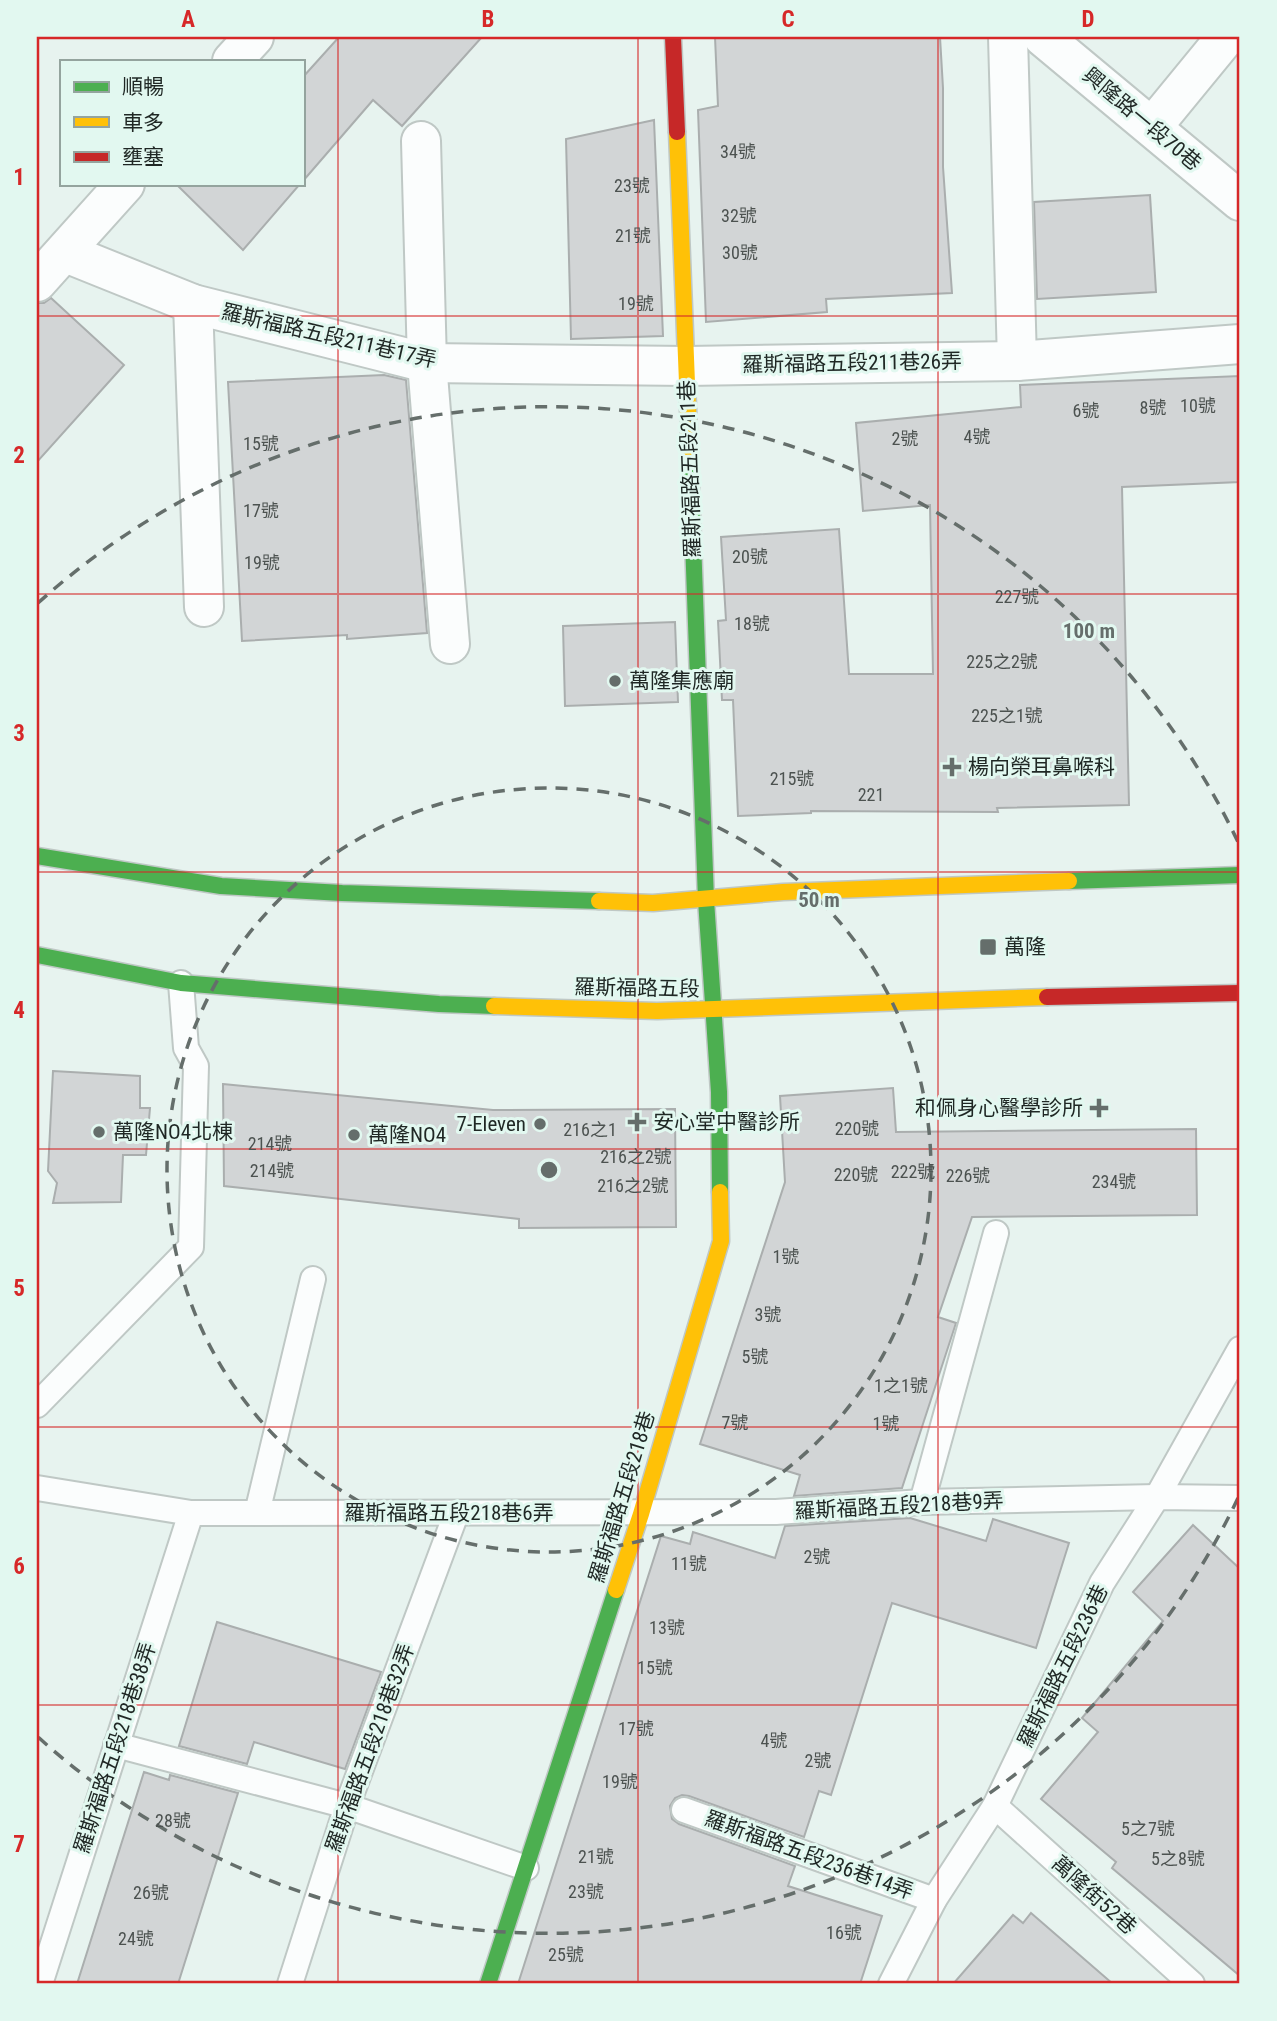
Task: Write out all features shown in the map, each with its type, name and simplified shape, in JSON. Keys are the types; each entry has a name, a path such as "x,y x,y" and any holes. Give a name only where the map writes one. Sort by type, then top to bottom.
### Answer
{"main road":[{"name":"羅斯福路五段211巷","path":"673,37 706,900 715,1010"},
{"path":"37,856 220,886 342,893 653,903 783,892 1240,874"},
{"name":"羅斯福路五段","path":"37,955 181,984 439,1004 657,1011 1240,993"},
{"name":"羅斯福路五段218巷","path":"488,1984 641,1514 721,1241 715,1010"}],"street":[{"path":"233,60 254,37"},
{"path":"1008,37 1017,361"},
{"name":"興隆路一段70巷","path":"1043,37 1240,201"},
{"path":"1153,126 1226,37"},
{"path":"421,141 427,363 450,644"},
{"path":"37,282 123,186"},
{"name":"羅斯福路五段211巷17弄","path":"65,253 193,304 427,363 687,366"},
{"path":"193,304 204,607"},
{"name":"羅斯福路五段211巷26弄","path":"687,366 1017,361 1240,344"}],"lane":[{"path":"37,1405 191,1247 196,1066 186,1048 181,984"},
{"path":"922,1502 996,1233"},
{"path":"257,1513 313,1279"},
{"name":"羅斯福路五段236巷","path":"891,1984 934,1900 995,1806 1102,1583 1157,1497 1240,1349"},
{"name":"羅斯福路五段218巷6弄","path":"37,1488 191,1513 641,1514"},
{"name":"羅斯福路五段218巷9弄","path":"641,1514 775,1512 922,1502 1240,1498"},
{"name":"羅斯福路五段218巷38弄","path":"40,1984 191,1513"},
{"name":"羅斯福路五段218巷32弄","path":"290,1984 347,1806 456,1514"},
{"path":"116,1745 347,1806 526,1868"},
{"name":"萬隆街52巷","path":"995,1806 1192,1984"},
{"name":"羅斯福路五段236巷14弄","path":"684,1810 934,1900"}],"building":[{"path":"339,37 482,37 402,126 373,100 304,180 304,76"},
{"path":"715,37 940,37 943,167 952,293 826,299 827,312 706,322 698,110 718,106"},
{"path":"654,120 663,336 571,339 566,139"},
{"path":"178,186 298,186 243,250"},
{"path":"1150,195 1156,292 1037,299 1034,202"},
{"path":"51,298 124,365 37,462 37,303 44,303"},
{"path":"384,375 406,380 427,633 347,639 347,635 242,641 228,382"},
{"path":"1240,376 1240,482 1122,487 1129,805 997,808 998,812 811,811 738,816 733,700 722,700 718,621 726,620 721,537 839,529 849,674 933,674 930,505 863,511 856,423 1021,407 1020,385"},
{"name":"萬隆集應廟","path":"675,622 678,702 565,706 563,626"},
{"name":"萬隆NO4北棟","path":"53,1071 140,1076 140,1108 150,1108 146,1155 123,1155 121,1202 53,1203 57,1183 48,1171"},
{"path":"223,1084 493,1110 675,1109 676,1227 519,1228 519,1219 224,1186"},
{"path":"893,1088 896,1132 1196,1129 1197,1215 972,1217 938,1317 956,1323 902,1488 794,1496 800,1475 700,1444 785,1182 780,1096"},
{"path":"910,1518 986,1541 993,1519 1069,1543 1036,1648 892,1603 831,1795 819,1791 804,1837 689,1796 675,1798 670,1806 672,1819 679,1824 795,1866 788,1886 882,1916 860,1984 518,1984 661,1536 690,1544 693,1532 775,1558 785,1526"},
{"path":"1193,1525 1240,1569 1240,1976 1112,1868 1116,1862 1041,1799 1098,1732 1082,1718 1163,1621 1133,1592"},
{"path":"217,1622 381,1672 345,1769 254,1742 247,1764 179,1746"},
{"path":"144,1772 169,1780 170,1775 238,1793 178,1984 77,1984"},
{"path":"1031,1913 1113,1984 953,1984 1013,1915 1023,1923"}],"traffic: fast":[{"path":"690,458 706,900 719,1092 720,1192"},
{"path":"37,856 221,886 342,893 599,901"},
{"path":"1069,881 1240,875"},
{"path":"37,955 181,983 494,1006"},
{"path":"488,1984 616,1590"}],"traffic: slow":[{"path":"677,132 690,458"},
{"path":"599,901 653,903 783,892 1069,881"},
{"path":"494,1006 657,1011 1047,997"},
{"path":"616,1590 721,1241 720,1192"}],"traffic: jam":[{"path":"673,37 677,132"},
{"path":"1047,997 1240,993"}],"place":[{"name":"萬隆集應廟","path":"615,681"},
{"name":"楊向榮耳鼻喉科","path":"952,767"},
{"name":"萬隆","path":"988,947"},
{"name":"和佩身心醫學診所","path":"1099,1108"},
{"name":"安心堂中醫診所","path":"637,1122"},
{"name":"7-Eleven","path":"540,1124"},
{"name":"萬隆NO4北棟","path":"99,1132"},
{"name":"萬隆NO4","path":"354,1135"}]}
